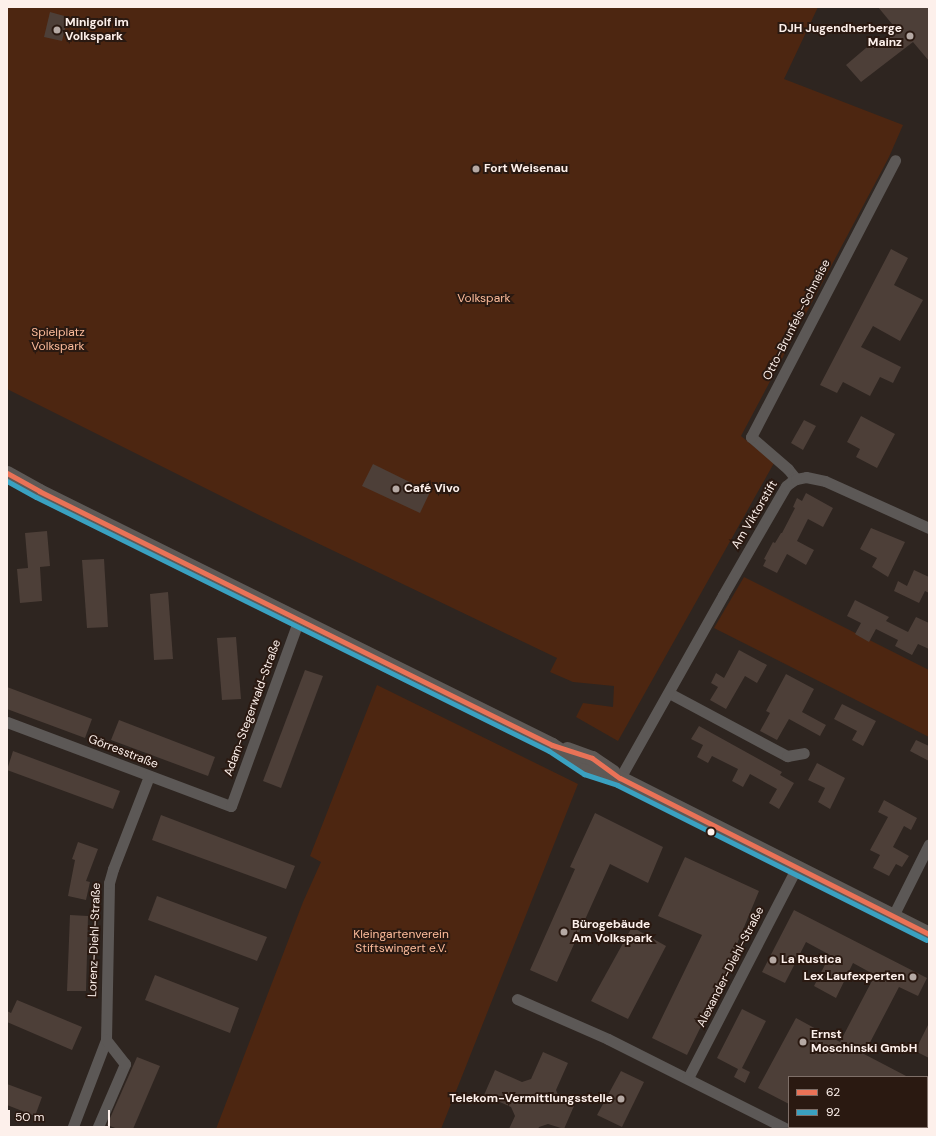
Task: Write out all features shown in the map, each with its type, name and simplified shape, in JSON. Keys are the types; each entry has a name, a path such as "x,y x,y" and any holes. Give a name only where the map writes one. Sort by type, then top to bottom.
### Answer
{"street":[{"name":"Otto-Brunfels-Schneise","path":"796,479 788,469 751,437 895,160"},
{"path":"10,477 552,744 592,758 620,778 929,934"},
{"name":"Am Viktorstift","path":"620,778 786,486 796,479 806,477 825,481 929,528"},
{"name":"Adam-Stegerwald-Straße","path":"231,806 299,619"},
{"path":"669,693 787,756 804,753"},
{"name":"Görresstraße","path":"8,726 231,806"},
{"name":"Lorenz-Diehl-Straße","path":"72,1129 106,1040 109,883 149,776"},
{"path":"893,916 929,844"},
{"name":"Alexander-Diehl-Straße","path":"688,1078 797,867"},
{"path":"517,999 608,1039 787,1129"},
{"path":"97,1129 125,1064 106,1040"}],"green space":[{"name":"Volkspark","path":"7,7 818,7 784,79 903,125 889,157 741,436 774,463 618,741 576,717 583,703 613,707 614,686 573,682 550,672 557,658 261,516 7,389"},
{"path":"744,577 929,670 929,737 714,628"},
{"name":"Kleingartenverein Stiftswingert e.V.","path":"377,685 578,784 441,1129 216,1129 303,902 321,862 310,856"}],"building":[{"name":"DJH Jugendherberge Mainz","path":"878,7 929,7 929,61 913,42 861,82 846,65 873,42 877,47 897,30"},
{"path":"50,12 68,17 62,41 44,37"},
{"path":"891,249 908,258 894,285 923,300 900,341 873,326 861,347 901,367 893,383 880,377 870,396 843,382 837,393 820,385"},
{"path":"861,416 895,434 877,468 856,457 860,449 847,442"},
{"path":"804,420 816,426 803,450 791,443"},
{"name":"Café Vivo","path":"373,464 430,492 420,513 362,486"},
{"path":"806,493 833,508 823,527 808,519 797,541 814,550 806,565 787,554 777,573 763,566 766,560 764,559 773,542 775,543 782,533 795,508 793,507 797,498 802,501"},
{"path":"871,528 905,542 888,577 872,567 877,558 860,549"},
{"path":"47,531 50,566 40,567 42,601 20,603 17,569 28,568 25,533"},
{"path":"104,559 108,627 87,628 82,560"},
{"path":"914,570 929,577 929,593 925,591 919,603 894,591 898,581 907,586"},
{"path":"168,592 173,659 154,660 150,594"},
{"path":"855,600 889,617 886,621 908,632 916,617 929,623 929,649 918,644 912,655 895,646 898,640 876,629 869,642 855,634 861,623 847,616"},
{"path":"236,637 241,699 222,700 217,638"},
{"path":"739,650 767,665 757,683 745,676 726,709 710,700 718,687 711,683 716,673 724,678"},
{"path":"305,670 323,676 281,788 263,781"},
{"path":"786,674 814,689 802,712 826,725 820,736 789,719 777,740 760,731 770,713 766,711"},
{"path":"7,687 92,719 85,738 7,709"},
{"path":"842,704 876,721 863,746 852,740 857,731 834,719"},
{"path":"119,720 215,757 208,776 111,740"},
{"path":"699,726 782,772 780,775 794,783 779,809 769,803 777,789 750,774 743,787 732,781 738,769 712,756 708,763 697,757 703,745 691,739"},
{"path":"916,740 929,746 929,761 910,751"},
{"path":"13,751 120,791 113,809 7,770"},
{"path":"817,763 845,778 830,809 818,802 825,788 808,780"},
{"path":"884,800 917,818 911,830 904,826 893,847 909,856 902,867 896,864 889,876 873,868 880,855 870,850 888,817 878,812"},
{"name":"Bürogebäude Am Volkspark","path":"595,813 663,847 648,883 610,864 557,982 530,970 575,869 570,867"},
{"path":"161,815 295,866 286,889 152,840"},
{"path":"78,842 98,849 86,881 90,882 86,900 68,896 75,860 72,859"},
{"path":"685,857 759,891 727,968 729,969 687,1055 652,1038 702,935 658,916"},
{"path":"157,896 267,937 257,961 148,920"},
{"path":"794,910 927,978 918,996 899,987 864,1054 906,1076 788,1076 788,1103 758,1088 796,1018 840,1042 875,975 853,963 836,998 814,986 830,955 806,942 785,983 762,972"},
{"path":"70,915 88,916 86,991 67,991"},
{"path":"632,927 666,946 628,1019 591,1001"},
{"path":"155,975 239,1008 230,1033 145,1000"},
{"path":"17,1000 82,1027 72,1050 7,1022 7,1011 11,1013"},
{"path":"742,1009 766,1021 742,1068 750,1072 745,1083 734,1077 738,1069 717,1058"},
{"path":"929,1023 929,1058 915,1051"},
{"path":"543,1052 568,1063 556,1090 560,1099 574,1106 564,1129 548,1124 539,1127 538,1129 509,1129 515,1116 511,1107 484,1095 495,1070 522,1082 531,1079"},
{"path":"137,1057 160,1066 133,1129 118,1129 107,1125"},
{"name":"Telekom-Vermittlungsstelle","path":"621,1071 644,1082 622,1127 597,1115"},
{"path":"7,1084 42,1097 35,1116 7,1105"}],"transit line":[{"name":"62","path":"7,473 39,491 552,745 592,758 620,778 929,934"},
{"name":"92","path":"7,481 36,497 549,751 584,774 617,785 926,940"}],"place":[{"name":"Minigolf im Volkspark","path":"57,30"},
{"name":"DJH Jugendherberge Mainz","path":"910,36"},
{"name":"Fort Weisenau","path":"476,169"},
{"name":"Café Vivo","path":"396,489"},
{"name":"Bürogebäude Am Volkspark","path":"564,932"},
{"name":"La Rustica","path":"773,960"},
{"name":"Lex Laufexperten","path":"913,977"},
{"name":"Ernst Moschinski GmbH","path":"803,1042"},
{"name":"Telekom-Vermittlungsstelle","path":"621,1099"}],"park label":[{"name":"Spielplatz Volkspark","path":"58,340"}]}
